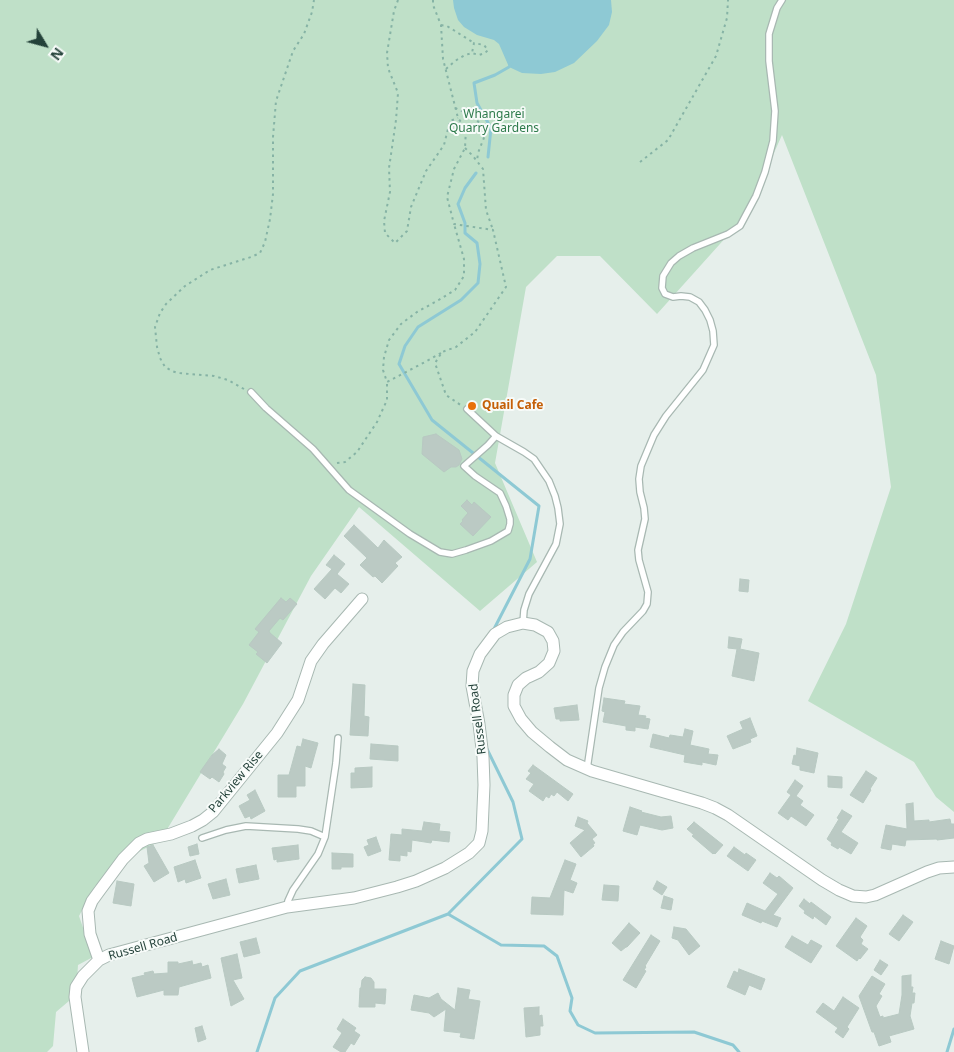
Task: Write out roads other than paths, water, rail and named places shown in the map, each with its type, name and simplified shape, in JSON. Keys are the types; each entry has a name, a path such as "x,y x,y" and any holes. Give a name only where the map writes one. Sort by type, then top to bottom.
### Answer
{"street":[{"name":"Parkview Rise","path":"99,960 90,934 88,911 100,890 123,859 139,843 192,826 213,812 277,733 298,700 311,661 323,644 362,599"},
{"path":"523,623 535,624 548,632 553,641 554,651 549,663 539,672 526,678 518,685 514,694 514,706 521,719 532,732 567,760 587,769 715,808 822,880 853,896 866,898 927,872 939,868 954,867"},
{"name":"Russell Road","path":"83,1052 76,1005 76,987 82,976 99,960 109,955 287,908 354,898 380,892 416,881 445,868 469,853 478,843 482,831 483,767 479,724 472,686 473,670 480,654 495,634 507,627 523,623"}],"lane":[{"path":"587,769 599,688 605,667 614,645 647,604 648,592 638,550 645,519 639,479 641,466 654,435 666,416 704,370 714,345 713,331 705,310 690,297 673,297 665,294 662,288 663,276 671,263 679,256 693,248 728,234 740,226 756,196 765,172 773,141 775,111 769,61 769,34 777,8 782,0"},
{"path":"251,392 266,408 313,449 349,490 410,534 440,552 452,554 491,542 508,530 510,524 506,506 500,493 464,466 496,436"},
{"path":"467,409 496,436 534,459 549,481 555,496 560,524 556,544 529,594 524,610 523,623"},
{"path":"287,908 293,890 318,854 325,837 338,738"},
{"path":"202,838 246,826 311,831 325,837"}],"water":[{"path":"453,0 611,0 612,12 609,25 597,41 574,63 555,72 541,74 522,73 509,67 499,44 494,40 477,35 464,27 458,20"}],"waterway":[{"path":"488,157 491,128 477,103 474,83 495,75 511,64"},
{"path":"476,173 465,188 458,204 465,223 465,233 477,243 480,264 478,283 461,300 418,327 405,346 399,364 432,420 539,506 530,559 494,629"},
{"path":"257,1052 275,998 300,971 448,914 522,839 513,802 487,749"},
{"path":"448,914 501,945 544,946 557,956 572,998 570,1011 578,1025 595,1033 694,1032 733,1045 739,1052"},
{"path":"947,1052 954,1029"}],"place":[{"name":"Quail Cafe","path":"472,406"}],"park label":[{"name":"Whangarei Quarry Gardens","path":"494,122"}]}
